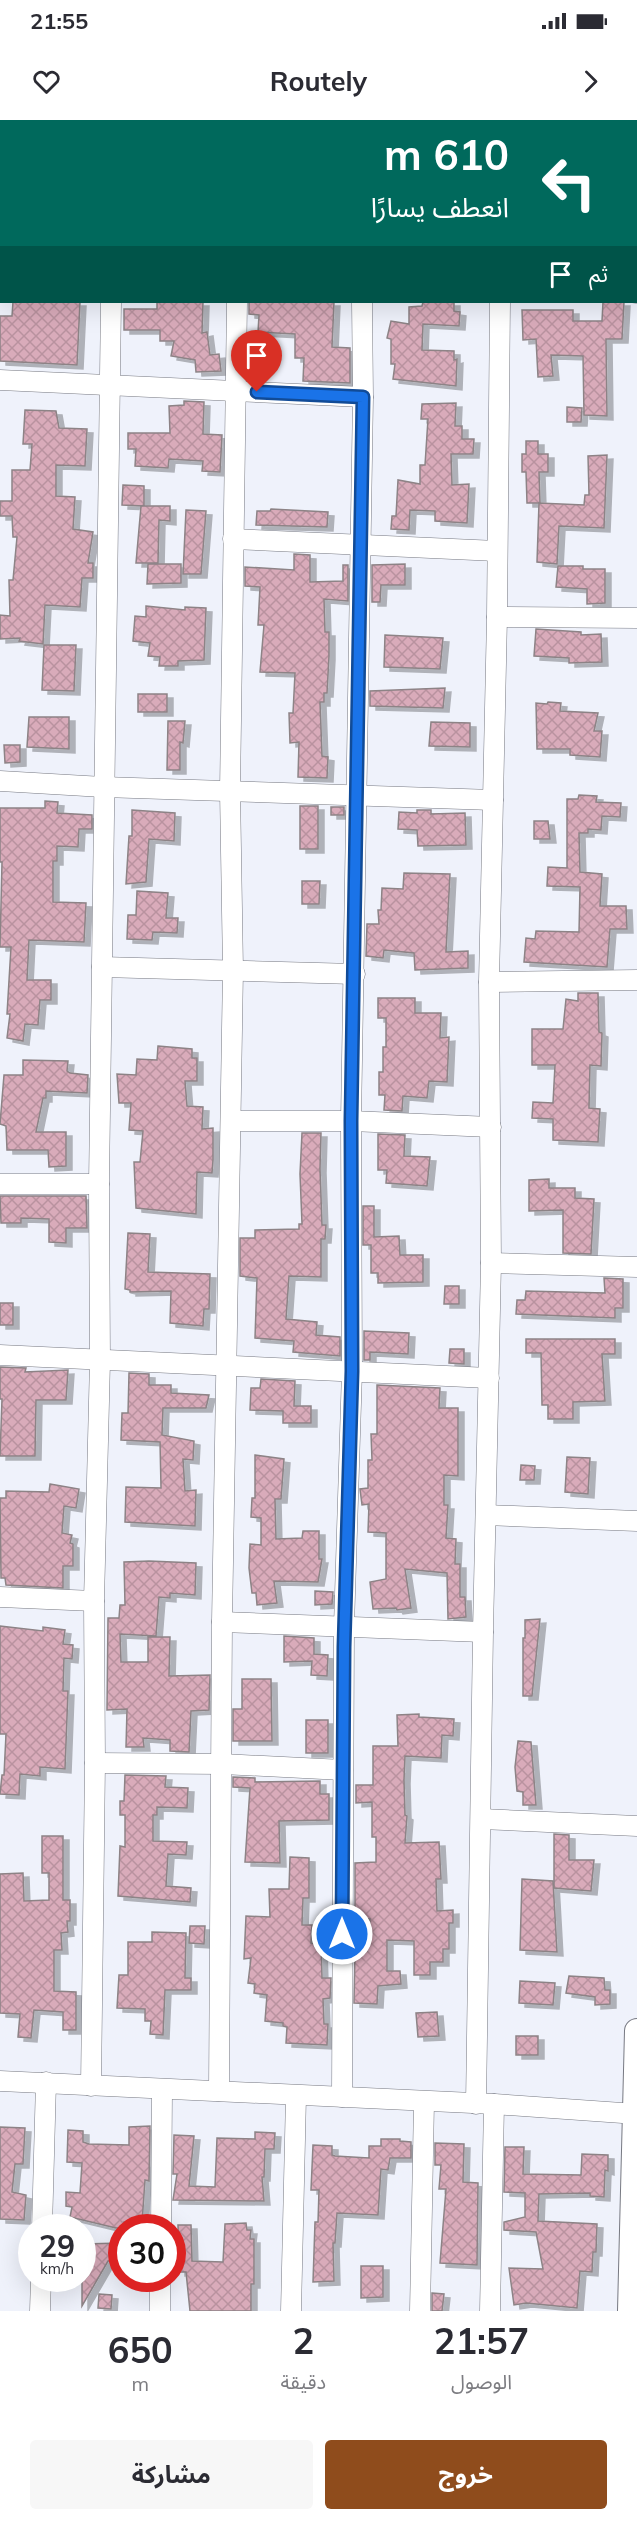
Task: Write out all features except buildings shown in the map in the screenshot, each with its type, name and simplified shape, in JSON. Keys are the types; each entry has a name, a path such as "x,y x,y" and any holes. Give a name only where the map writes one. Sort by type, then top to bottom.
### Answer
{"street":[{"path":"91,2086 103,787 111,303"},
{"path":"219,2091 222,1622 233,970 230,791 237,303"},
{"path":"342,2097 344,1626 352,1371 351,1121 363,397 362,303"},
{"path":"490,2311 481,1819 491,1263 489,982 501,303"},
{"path":"0,380 363,397"},
{"path":"233,539 497,551"},
{"path":"497,617 637,618"},
{"path":"0,781 103,787 493,800"},
{"path":"102,967 355,974"},
{"path":"489,982 637,980"},
{"path":"231,1121 351,1121 491,1127"},
{"path":"0,1184 99,1184"},
{"path":"491,1263 637,1267"},
{"path":"0,1355 489,1378"},
{"path":"486,1515 637,1521"},
{"path":"0,1597 94,1601"},
{"path":"222,1622 483,1632"},
{"path":"95,1762 222,1764 343,1770"},
{"path":"481,1819 637,1826"},
{"path":"630,2311 637,2031"},
{"path":"0,2081 485,2104 636,2114"},
{"path":"42,2214 46,2082"},
{"path":"161,2214 162,2090"},
{"path":"291,2311 296,2096"},
{"path":"420,2311 424,2102"},
{"path":"40,2311 41,2292"},
{"path":"160,2292 160,2311"}],"route":[{"path":"257,392 363,397 351,1121 352,1371 344,1647 342,1934"}]}
